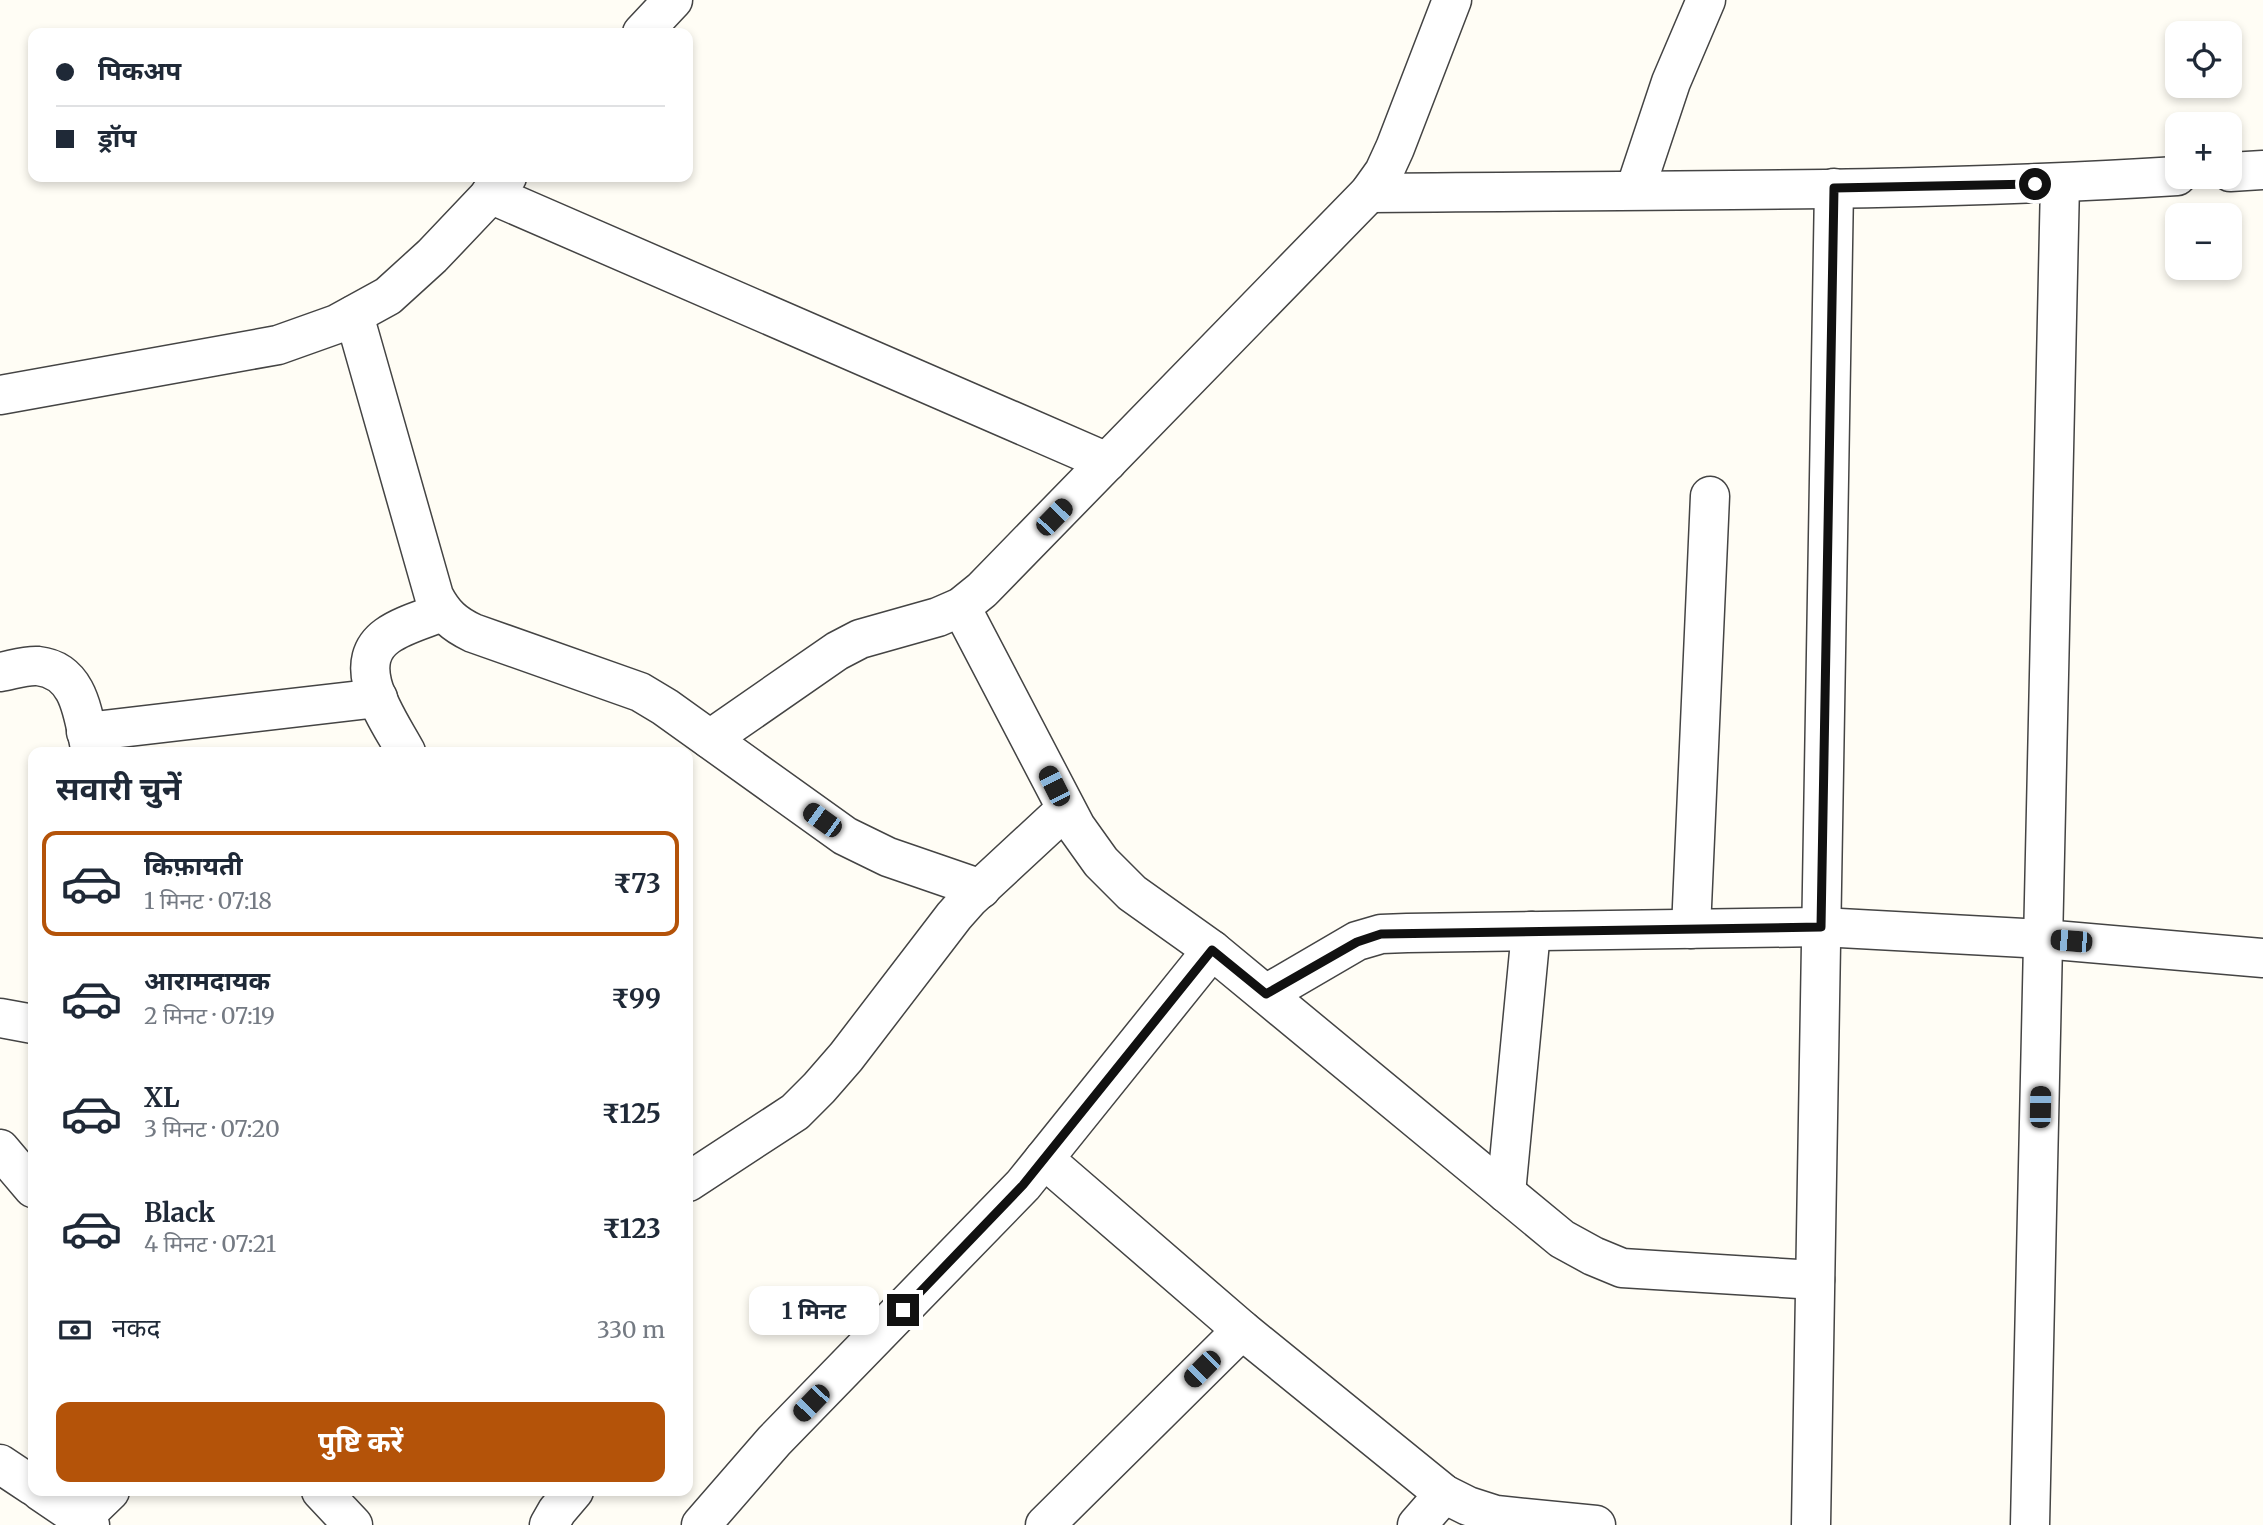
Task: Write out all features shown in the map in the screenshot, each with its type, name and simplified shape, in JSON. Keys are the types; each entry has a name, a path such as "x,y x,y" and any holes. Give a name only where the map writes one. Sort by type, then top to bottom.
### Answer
{"street":[{"path":"647,28 673,0"},
{"path":"709,739 848,645 860,639 938,617 961,607 982,590 1369,193 1384,172 1395,148 1452,0"},
{"path":"1635,190 1671,82 1706,0"},
{"path":"2242,171 2263,170"},
{"path":"1369,193 1834,188 2060,183 2165,177"},
{"path":"2031,1525 2060,183"},
{"path":"0,395 278,345 337,324 388,296 432,256 498,185 1107,462"},
{"path":"1811,1525 1834,188"},
{"path":"354,315 434,596 442,612 473,633 640,692 845,836 888,857 981,889"},
{"path":"1691,929 1710,496"},
{"path":"961,607 1066,809 1101,862 1132,893 1212,950 1562,1239 1622,1268 1815,1280"},
{"path":"403,747 377,698 369,673 370,659 376,645 389,634 442,612"},
{"path":"0,672 36,666 67,678 76,690 89,742 377,698"},
{"path":"693,1179 795,1112 846,1057 954,916 1066,809"},
{"path":"1266,994 1357,942 1381,934 1821,927 2043,939 2263,958"},
{"path":"1506,1193 1531,931"},
{"path":"701,1525 774,1441 995,1216 1212,950"},
{"path":"0,1018 28,1023"},
{"path":"0,1149 28,1182"},
{"path":"1044,1159 1242,1330 1444,1494 1496,1516 1596,1525"},
{"path":"1045,1525 1242,1330"},
{"path":"0,1464 28,1483"},
{"path":"1417,1525 1444,1494"},
{"path":"47,1496 82,1523 106,1496"},
{"path":"326,1496 353,1525"},
{"path":"549,1525 569,1496"}],"route":[{"path":"903,1310 1023,1185 1212,950 1266,994 1357,942 1381,934 1821,927 1834,188 2035,184"}]}
